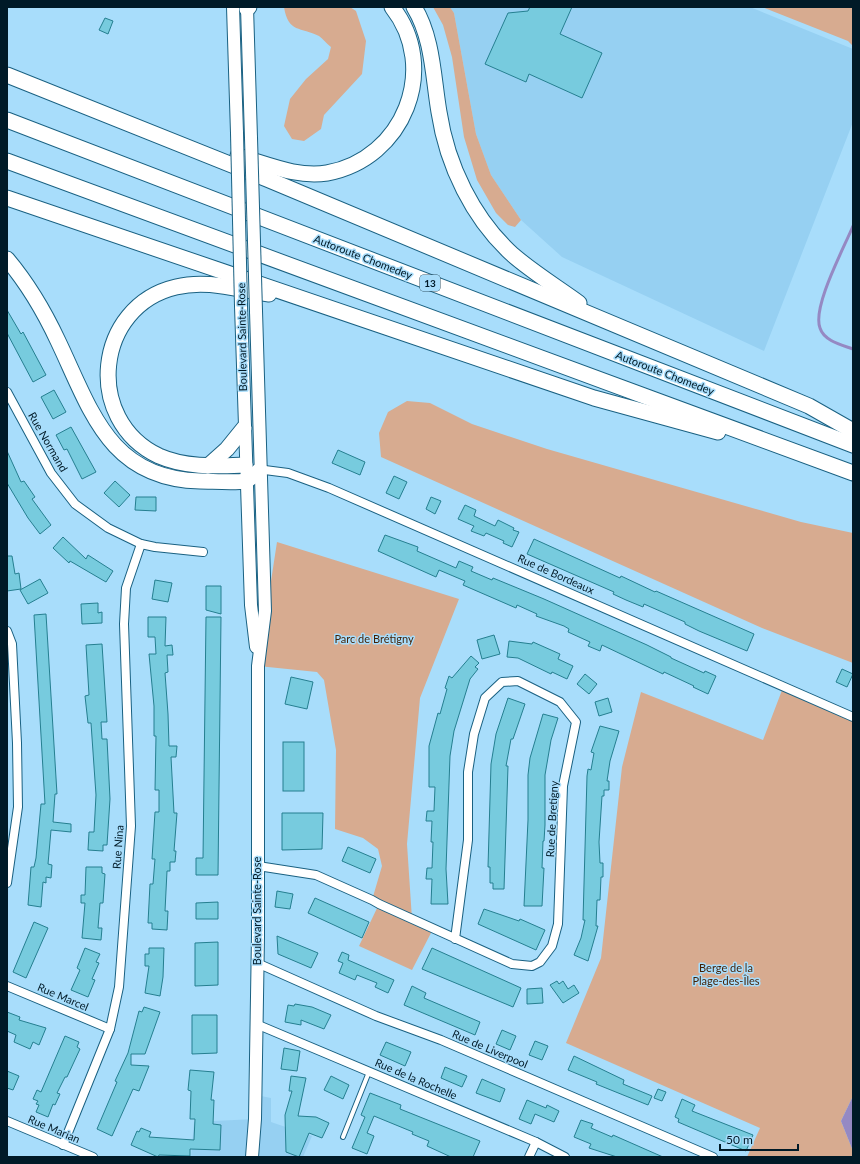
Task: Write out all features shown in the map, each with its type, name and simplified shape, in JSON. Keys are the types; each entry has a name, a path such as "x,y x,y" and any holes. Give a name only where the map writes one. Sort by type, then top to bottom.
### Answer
{"highway":[{"path":"171,139 288,171 309,174 329,173 362,159 381,145 396,128 406,109 413,86 414,65 410,43 403,24 392,7"},
{"path":"414,7 422,22 428,44 445,143 456,173 471,202 492,232 512,254 603,320"},
{"path":"7,75 171,139 809,406 853,431"},
{"name":"Autoroute Chomedey","path":"7,120 853,445"},
{"path":"7,160 853,473"},
{"path":"7,198 594,398 827,463"},
{"path":"7,259 36,298 58,339 93,414 105,435 119,451 140,466 170,478 189,481 246,481 260,470"},
{"path":"245,465 208,466 174,462 158,455 137,442 125,428 113,405 108,379 110,354 118,332 132,313 145,301 161,292 178,286 196,284 218,285 304,298"},
{"path":"208,466 227,449 244,428"}],"street":[{"name":"Boulevard Sainte-Rose","path":"233,7 245,465 251,604 258,666 257,963 255,1119 252,1157"},
{"name":"Boulevard Sainte-Rose","path":"248,8 265,611 258,666"},
{"name":"Rue Normand","path":"7,392 51,473 75,504 108,528 141,544 203,552"},
{"name":"Rue de Bordeaux","path":"245,465 260,470 288,473 343,494 853,717"},
{"name":"Rue Nina","path":"63,1145 110,1029 119,987 131,826 124,624 126,588 141,544"},
{"path":"7,631 12,644 18,799 7,883"},
{"name":"Rue de Bretigny","path":"258,866 316,875 455,939 512,964 532,966 540,962 552,946 558,924 563,786 576,722 560,702 518,681 502,682 485,698 474,734 468,772 468,840 455,939"},
{"name":"Rue de Liverpool","path":"257,963 376,1016 441,1040 713,1157"},
{"name":"Rue Marcel","path":"7,986 110,1029"},
{"name":"Rue de la Rochelle","path":"256,1024 536,1142 565,1157"},
{"name":"Rue Marian","path":"7,1121 93,1157"},
{"path":"529,1157 536,1142"}],"lane":[{"path":"343,1136 369,1071"}],"shaded area":[{"path":"450,7 750,7 853,49 853,122 764,351 562,257 521,220 491,175 476,134 454,13"},
{"path":"256,1095 271,1098 271,1122 312,1136 303,1157 191,1157 194,1122 255,1119"},
{"path":"853,1096 853,1151 841,1121"}],"green space":[{"path":"284,7 350,7 356,11 366,41 362,74 324,115 321,129 304,141 292,139 284,126 290,99 306,79 328,59 331,47 319,36 296,28 292,25 286,15"},
{"path":"433,7 450,7 454,13 476,134 491,175 521,220 515,227 508,225 496,213 477,180 464,137 452,57 443,25"},
{"path":"762,7 853,7 853,46 848,41"},
{"path":"407,401 430,403 472,424 547,449 801,522 853,533 853,663 762,628 381,457 379,433 388,412"},
{"name":"Parc de Brétigny","path":"277,542 459,599 420,698 407,844 412,919 433,929 412,970 359,946 379,904 372,900 382,866 378,849 363,838 335,829 336,750 324,680 317,672 258,666"},
{"name":"Berge de la Plage-des-Îles","path":"784,685 853,717 853,1096 841,1121 853,1151 853,1157 747,1157 760,1128 566,1043 601,958 622,767 641,692 763,740"}],"building":[{"path":"530,7 572,7 560,34 602,53 582,98 529,74 526,82 485,64 508,13 528,11"},
{"path":"105,18 113,21 108,34 99,30"},
{"path":"7,310 21,334 23,332 46,375 33,382 7,333"},
{"path":"54,390 66,412 53,419 41,397"},
{"path":"71,427 96,472 82,479 67,449 64,450 56,435"},
{"path":"338,450 365,462 360,475 332,463"},
{"path":"7,451 21,482 24,481 35,497 32,499 51,525 40,534 28,518 7,483"},
{"path":"394,476 407,482 399,499 386,493"},
{"path":"115,481 130,495 119,507 104,493"},
{"path":"136,497 156,497 156,511 135,510"},
{"path":"431,497 441,501 435,514 426,509"},
{"path":"465,505 476,510 474,516 495,526 498,520 514,528 513,530 519,532 512,547 503,543 504,541 486,533 484,536 471,531 474,526 458,519"},
{"path":"385,535 418,547 417,551 456,568 459,561 473,567 471,571 492,580 493,578 544,599 647,645 704,673 705,671 716,676 708,694 664,672 663,674 602,645 600,651 588,646 590,642 568,632 569,629 564,626 536,616 537,614 517,605 516,608 463,585 465,581 439,570 436,577 378,551"},
{"path":"63,537 86,559 88,555 113,571 106,582 70,561 69,563 53,548"},
{"path":"534,539 620,578 621,576 754,634 747,651 699,631 685,624 685,622 644,604 643,607 626,600 613,594 614,592 527,554"},
{"path":"7,556 12,556 15,574 19,573 21,589 7,591"},
{"path":"40,579 48,593 28,604 20,590"},
{"path":"155,580 172,583 168,602 152,599"},
{"path":"206,586 221,586 221,614 206,610"},
{"path":"98,603 98,613 102,612 102,623 82,624 81,604"},
{"path":"46,614 57,794 55,794 53,822 71,824 71,832 51,830 48,864 52,865 51,878 46,877 46,883 43,882 41,907 28,905 31,867 34,867 36,858 41,804 45,804 34,615"},
{"path":"148,617 166,617 165,646 172,645 173,655 167,655 168,672 165,673 169,746 177,746 176,757 171,757 174,813 177,813 174,851 176,851 175,862 170,862 170,871 167,871 165,911 168,911 167,930 152,929 152,923 148,923 150,884 153,884 155,859 152,859 155,812 159,812 159,790 155,790 156,736 154,736 154,706 149,654 156,654 155,637 148,637"},
{"path":"206,617 221,617 218,875 196,875 196,858 203,858"},
{"path":"494,635 500,654 482,659 477,640"},
{"path":"509,641 532,644 533,642 560,654 558,659 573,666 567,679 552,672 551,674 518,658 507,657"},
{"path":"102,644 107,722 101,722 102,739 107,739 110,799 107,845 103,845 103,851 88,850 89,832 94,832 96,795 91,723 88,723 85,696 89,695 86,645"},
{"path":"471,656 479,663 475,667 478,669 470,679 454,731 450,756 446,869 448,904 431,904 432,879 426,879 427,868 432,868 432,821 426,821 427,811 434,811 435,787 429,787 429,746 438,713 440,714 449,676 452,678"},
{"path":"842,669 853,674 847,687 836,682"},
{"path":"585,674 597,684 589,694 577,684"},
{"path":"291,677 313,682 307,709 285,704"},
{"path":"508,698 525,704 513,739 511,739 506,766 508,766 504,889 493,889 493,883 490,883 490,867 488,867 491,764 496,734"},
{"path":"608,698 612,712 599,716 595,702"},
{"path":"543,714 558,718 551,740 545,775 542,906 524,906 528,820 528,775 530,758"},
{"path":"600,726 619,731 610,761 607,781 609,781 609,790 604,790 604,796 602,796 599,842 600,863 603,863 603,877 601,877 600,900 597,900 596,926 598,926 588,961 574,955 581,938 585,920 583,920 587,776 588,769 591,770 594,753 591,752"},
{"path":"283,742 304,742 304,791 283,791"},
{"path":"282,813 323,813 322,849 282,850"},
{"path":"348,847 376,859 370,873 342,861"},
{"path":"86,867 102,867 102,873 105,874 103,903 100,903 98,928 102,928 101,940 82,938 85,903 81,903 81,895 85,895"},
{"path":"277,891 293,894 290,909 275,907"},
{"path":"315,898 369,922 362,938 308,913"},
{"path":"218,902 218,919 196,919 196,903"},
{"path":"484,909 519,921 520,919 545,930 536,950 478,924"},
{"path":"34,922 48,928 26,978 13,972"},
{"path":"277,936 318,953 311,968 278,954"},
{"path":"218,942 218,985 195,986 195,943"},
{"path":"85,948 100,954 96,962 99,963 92,979 95,980 88,997 71,990 80,970 77,968"},
{"path":"149,948 164,948 163,977 160,996 145,993 149,966 145,966 145,954 149,954"},
{"path":"432,948 521,988 513,1007 422,969"},
{"path":"342,952 349,955 348,960 394,980 388,993 375,987 377,983 357,975 355,980 339,973 343,963 338,961"},
{"path":"557,981 559,984 563,981 568,989 574,985 579,993 563,1003 550,985"},
{"path":"412,986 426,993 424,998 480,1022 475,1035 404,1005"},
{"path":"542,988 543,1003 527,1004 527,989"},
{"path":"295,1004 312,1007 331,1015 324,1029 301,1020 301,1025 285,1022 288,1005 294,1006"},
{"path":"144,1007 160,1012 145,1054 131,1054 131,1065 149,1066 139,1091 133,1089 112,1136 97,1129 117,1082 115,1081 128,1053 139,1011 142,1012"},
{"path":"7,1012 20,1017 19,1020 46,1028 39,1045 33,1042 30,1049 14,1042 16,1035 7,1031"},
{"path":"192,1015 217,1015 217,1053 192,1054"},
{"path":"502,1030 516,1036 510,1050 496,1044"},
{"path":"65,1036 79,1042 77,1047 80,1049 67,1077 65,1077 57,1093 60,1094 55,1105 53,1104 48,1117 36,1112 39,1105 36,1104 38,1101 33,1099 37,1090 41,1092"},
{"path":"535,1041 548,1046 542,1060 529,1055"},
{"path":"386,1042 411,1052 405,1066 380,1055"},
{"path":"284,1048 300,1051 297,1071 281,1069"},
{"path":"574,1056 624,1080 623,1084 652,1096 648,1105 596,1084 597,1082 568,1070"},
{"path":"445,1067 467,1076 462,1087 441,1078"},
{"path":"190,1070 214,1072 211,1100 214,1100 213,1124 221,1125 220,1150 190,1149 190,1156 159,1155 158,1157 131,1145 137,1131 139,1132 141,1128 151,1132 149,1137 194,1140 195,1119 190,1119 191,1091 188,1090"},
{"path":"7,1071 19,1076 13,1090 7,1088"},
{"path":"291,1076 306,1078 298,1116 316,1117 329,1123 322,1138 309,1133 299,1157 286,1152 285,1115 292,1091 289,1091"},
{"path":"331,1076 349,1085 343,1099 324,1090"},
{"path":"482,1079 505,1089 500,1102 476,1093"},
{"path":"658,1089 666,1092 662,1101 654,1098"},
{"path":"370,1093 401,1105 400,1109 480,1141 473,1157 451,1157 427,1146 429,1141 412,1134 413,1132 374,1116 367,1133 374,1136 367,1154 352,1148 365,1117 361,1115"},
{"path":"682,1099 695,1105 692,1111 753,1135 746,1151 678,1122 679,1119 675,1117"},
{"path":"527,1100 546,1108 547,1105 559,1111 554,1122 535,1114 531,1124 519,1119"},
{"path":"581,1120 593,1124 591,1128 612,1137 613,1135 663,1157 617,1157 589,1148 591,1144 574,1137"}],"waterway":[{"path":"853,226 830,277 819,318 820,328 825,336 834,342 853,349"}]}
